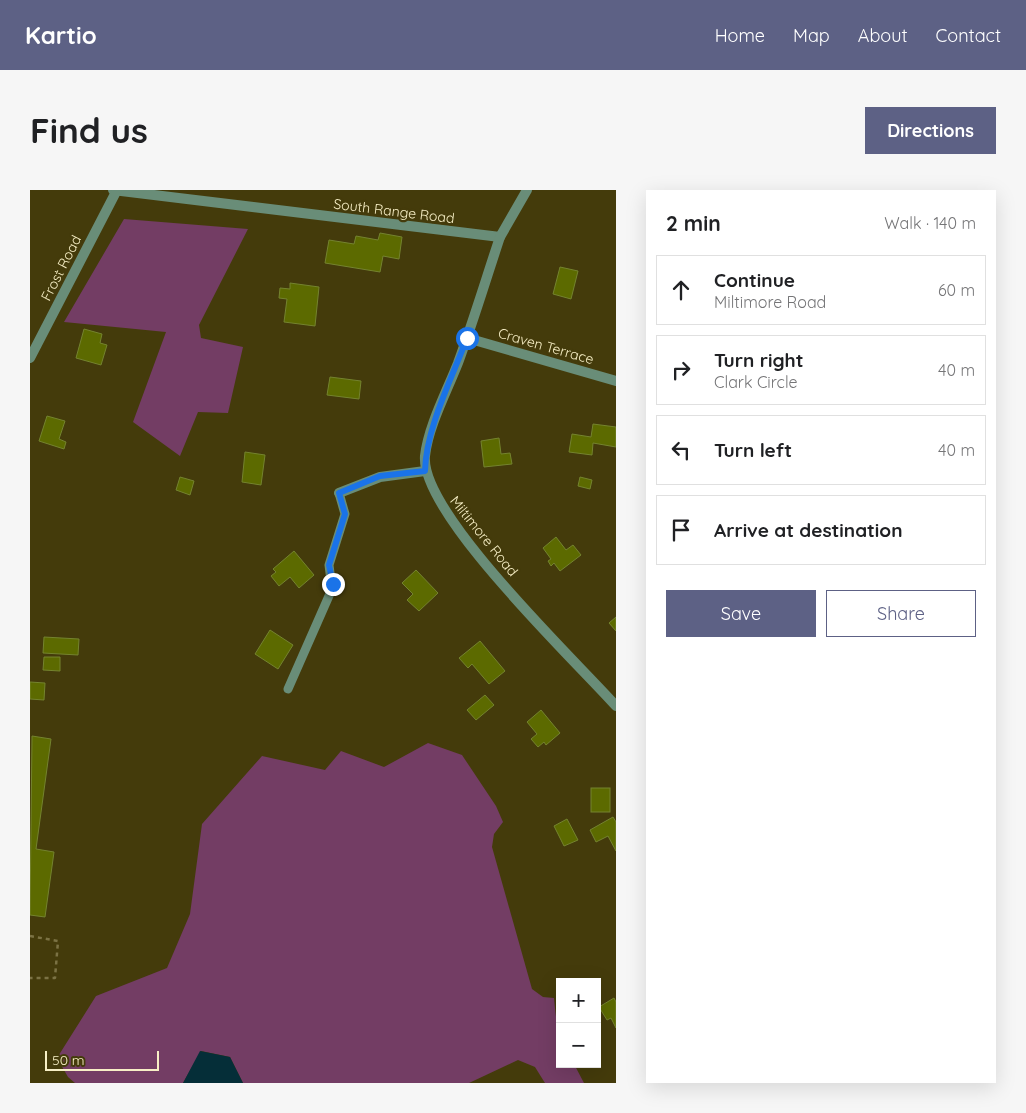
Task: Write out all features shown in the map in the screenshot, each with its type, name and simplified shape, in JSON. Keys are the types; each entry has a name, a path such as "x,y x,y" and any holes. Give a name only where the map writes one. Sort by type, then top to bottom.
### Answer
{"street":[{"name":"South Range Road","path":"115,190 500,237"},
{"name":"Frost Road","path":"30,358 115,190"},
{"path":"339,493 380,476 425,471 426,455 432,430 467,338 500,237 527,190"},
{"name":"Craven Terrace","path":"467,338 616,381"},
{"name":"Miltimore Road","path":"425,471 439,502 466,539 530,614 616,706"}],"lane":[{"path":"288,689 332,589 329,565 345,514 339,493"}],"path":[{"path":"30,936 58,941 55,978 30,978"}],"shaded area":[{"path":"124,219 248,229 199,325 201,338 243,347 228,413 198,412 180,456 133,422 166,332 64,322"},
{"path":"428,743 462,755 496,806 503,822 494,834 492,847 532,989 543,997 554,998 556,1014 556,1068 576,1068 584,1083 545,1083 535,1067 518,1060 469,1083 243,1083 230,1057 201,1051 183,1083 75,1083 68,1077 57,1058 96,996 167,968 190,914 202,824 262,756 325,770 341,751 384,767"}],"water":[{"path":"200,1051 230,1057 243,1083 183,1083"}],"building":[{"path":"380,233 402,237 399,259 383,256 380,272 325,263 329,240 354,244 356,236 378,240"},
{"path":"560,267 578,271 571,299 553,294"},
{"path":"290,283 319,287 315,326 284,322 287,299 279,298 280,288 290,289"},
{"path":"84,329 102,334 100,343 107,345 101,365 76,358"},
{"path":"330,377 361,381 359,399 327,395"},
{"path":"47,416 65,421 59,439 66,442 64,449 39,441"},
{"path":"593,424 616,427 616,447 593,443 592,455 569,452 572,434 591,437"},
{"path":"499,438 501,454 510,453 512,464 484,467 481,441"},
{"path":"245,452 265,455 261,485 242,482"},
{"path":"180,477 194,481 190,495 176,490"},
{"path":"580,477 592,480 590,489 578,486"},
{"path":"556,537 566,550 573,545 581,555 560,571 554,563 551,566 548,561 551,559 543,548"},
{"path":"294,551 314,575 299,588 290,577 279,586 271,576 276,572 273,569"},
{"path":"416,570 438,593 419,611 407,600 413,594 402,583"},
{"path":"616,617 616,631 609,623"},
{"path":"270,630 293,645 278,669 255,654"},
{"path":"44,637 79,639 78,655 43,653"},
{"path":"480,641 505,671 489,684 472,664 468,668 459,658"},
{"path":"44,657 60,657 60,671 43,670"},
{"path":"30,682 45,683 44,700 30,699"},
{"path":"485,695 494,705 476,720 467,710"},
{"path":"541,710 560,733 546,745 544,742 538,747 531,739 537,734 527,722"},
{"path":"32,736 51,739 36,849 54,852 45,917 30,915"},
{"path":"591,788 610,788 610,812 591,812"},
{"path":"613,817 616,822 616,851 608,836 596,842 590,830"},
{"path":"567,819 578,840 564,846 554,826"},
{"path":"614,998 616,1002 616,1028 611,1018 607,1020 601,1010 601,1006"}],"route":[{"path":"333,584 329,575 329,565 345,514 339,493 380,476 425,471 426,455 432,430 467,338"}]}
